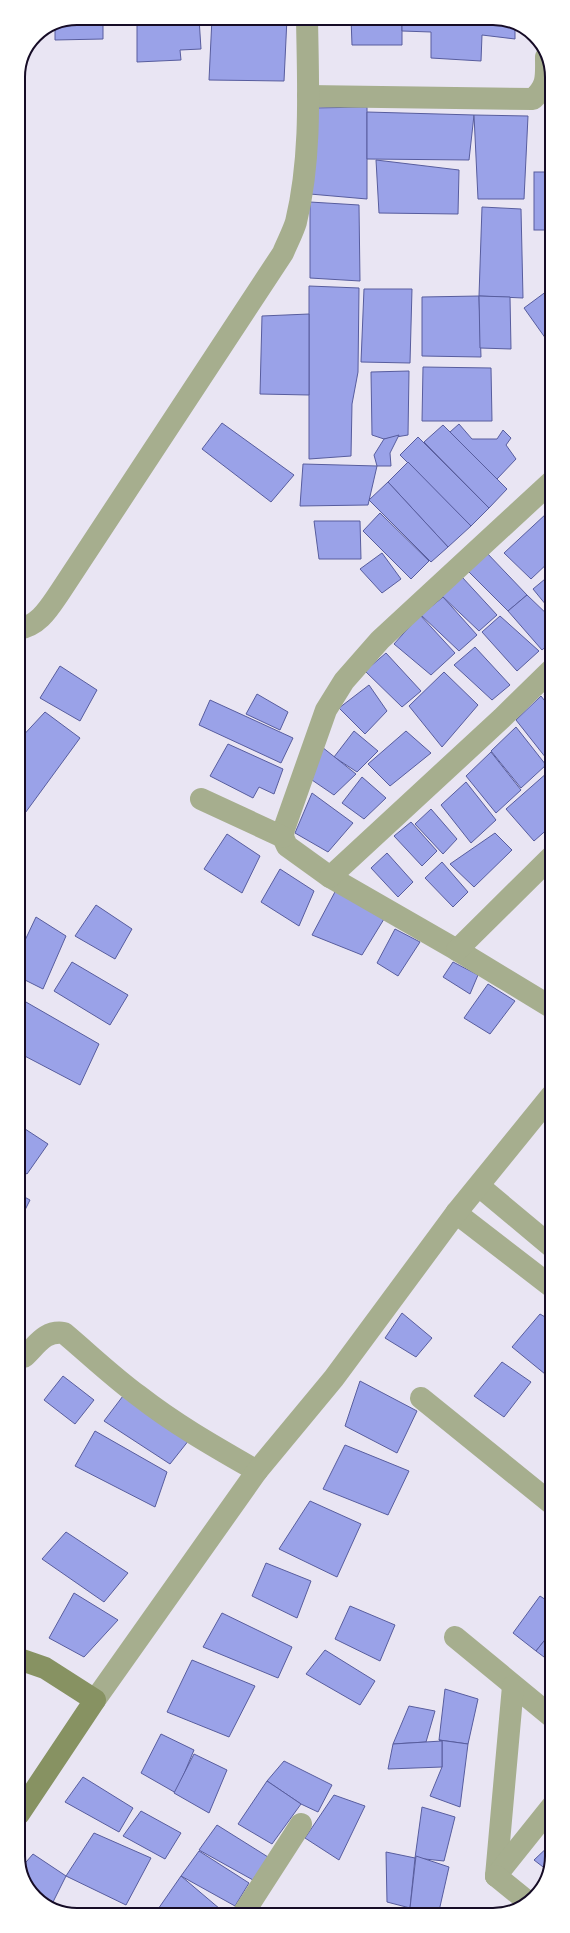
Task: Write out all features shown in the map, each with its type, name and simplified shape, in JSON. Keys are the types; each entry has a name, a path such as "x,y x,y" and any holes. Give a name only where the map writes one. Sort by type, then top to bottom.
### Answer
{"main road":[{"path":"25,1661 46,1668 95,1700 25,1805"}],"street":[{"path":"25,628 40,620 60,592 283,253 296,222 306,158 308,96 307,25"},
{"path":"308,96 533,100 541,92 545,85"},
{"path":"545,488 380,640 344,681 326,710 284,829 283,837 287,846 330,877 457,950 545,1003"},
{"path":"330,877 502,718 545,676"},
{"path":"201,799 283,837"},
{"path":"457,950 545,863"},
{"path":"95,1700 257,1471 334,1378 456,1213 545,1105"},
{"path":"479,1186 545,1241"},
{"path":"456,1213 545,1283"},
{"path":"25,1356 48,1333 64,1333 140,1398 193,1434 257,1471"},
{"path":"421,1398 545,1498"},
{"path":"455,1637 545,1711"},
{"path":"496,1876 513,1686"},
{"path":"496,1876 545,1815"},
{"path":"247,1908 300,1824"},
{"path":"496,1876 523,1898"}],"building":[{"path":"77,25 103,25 103,39 55,40 55,30 57,29"},
{"path":"137,25 199,25 201,49 180,50 181,60 137,62"},
{"path":"212,25 287,25 284,81 209,80"},
{"path":"351,25 402,25 402,45 352,45"},
{"path":"402,25 496,25 515,30 515,39 482,35 481,61 431,58 431,32 402,31"},
{"path":"367,107 367,199 310,194 313,108"},
{"path":"367,112 474,115 469,160 367,159"},
{"path":"474,115 528,116 524,199 478,199"},
{"path":"376,160 459,170 458,214 379,213"},
{"path":"534,172 545,172 545,230 534,230"},
{"path":"310,202 359,205 360,281 310,278"},
{"path":"482,207 521,209 523,298 479,296"},
{"path":"309,286 359,288 358,372 352,404 351,456 309,459"},
{"path":"364,289 412,289 410,363 361,362"},
{"path":"545,292 545,338 524,308"},
{"path":"479,296 481,357 422,356 422,297"},
{"path":"479,296 510,297 511,349 480,348"},
{"path":"309,314 309,395 260,394 262,316"},
{"path":"423,367 491,368 492,421 422,421"},
{"path":"409,371 408,435 384,439 372,435 371,372"},
{"path":"222,423 294,475 271,502 202,449"},
{"path":"459,424 472,439 497,439 503,430 511,438 506,445 516,459 497,479 450,432"},
{"path":"443,425 507,489 489,508 424,442"},
{"path":"399,435 390,453 391,466 377,466 374,455 384,439"},
{"path":"418,437 489,508 471,526 400,455"},
{"path":"408,462 471,526 448,547 388,482"},
{"path":"303,464 377,466 368,505 300,506"},
{"path":"388,482 448,547 431,562 369,500"},
{"path":"380,513 429,561 411,579 363,531"},
{"path":"545,515 545,566 531,579 504,553"},
{"path":"314,521 360,521 361,559 319,559"},
{"path":"486,552 527,595 508,611 468,571"},
{"path":"382,553 401,579 382,593 360,569"},
{"path":"462,577 497,615 479,631 441,595"},
{"path":"545,579 545,604 533,589"},
{"path":"527,595 545,612 545,647 542,650 508,611"},
{"path":"443,597 477,635 459,651 421,615"},
{"path":"420,615 455,653 431,675 394,644"},
{"path":"500,616 539,651 517,671 482,632"},
{"path":"475,647 510,685 492,700 454,665"},
{"path":"386,653 421,691 402,707 365,671"},
{"path":"60,666 97,690 80,721 40,698"},
{"path":"444,672 478,705 442,747 409,706"},
{"path":"369,685 387,711 365,734 339,708"},
{"path":"257,694 288,712 280,730 246,714"},
{"path":"541,696 545,701 545,757 516,720"},
{"path":"210,700 293,738 281,763 199,725"},
{"path":"45,712 80,738 25,813 25,733"},
{"path":"516,727 545,764 545,766 521,788 491,751"},
{"path":"354,731 378,751 357,772 334,757"},
{"path":"406,731 431,753 390,786 368,764"},
{"path":"228,744 283,769 274,794 259,787 253,798 210,776"},
{"path":"322,747 356,774 334,795 312,780"},
{"path":"491,752 521,790 496,813 466,776"},
{"path":"545,775 545,831 534,841 506,809"},
{"path":"362,777 386,798 364,819 342,803"},
{"path":"466,782 496,820 471,843 441,805"},
{"path":"312,793 353,823 328,852 295,833"},
{"path":"431,809 457,839 443,854 415,824"},
{"path":"411,822 437,851 422,866 394,836"},
{"path":"495,833 512,850 474,887 450,864"},
{"path":"227,834 260,856 242,893 204,869"},
{"path":"387,853 413,882 398,897 371,868"},
{"path":"442,862 468,892 453,907 425,878"},
{"path":"280,869 314,891 299,926 261,902"},
{"path":"336,890 384,919 362,955 312,935"},
{"path":"96,905 132,929 115,959 75,936"},
{"path":"36,917 66,936 43,989 25,980 25,940"},
{"path":"395,929 420,942 398,976 377,963"},
{"path":"72,962 128,995 110,1025 54,991"},
{"path":"453,962 478,975 470,994 443,977"},
{"path":"488,984 515,1001 490,1034 464,1018"},
{"path":"25,1001 99,1044 80,1085 25,1056"},
{"path":"25,1129 48,1144 27,1174 25,1173"},
{"path":"25,1197 30,1200 25,1210"},
{"path":"402,1313 432,1338 416,1357 385,1338"},
{"path":"540,1314 545,1317 545,1374 512,1347"},
{"path":"502,1362 531,1382 504,1417 474,1396"},
{"path":"63,1376 94,1400 75,1424 44,1400"},
{"path":"360,1381 417,1411 397,1453 345,1426"},
{"path":"126,1392 189,1440 170,1464 104,1421"},
{"path":"95,1431 167,1472 155,1507 75,1466"},
{"path":"345,1445 409,1471 388,1515 323,1489"},
{"path":"310,1501 361,1524 337,1577 279,1549"},
{"path":"66,1532 128,1573 104,1602 42,1559"},
{"path":"266,1563 311,1581 297,1618 252,1596"},
{"path":"74,1593 118,1620 84,1657 49,1638"},
{"path":"540,1596 545,1599 545,1640 536,1651 513,1633"},
{"path":"350,1606 395,1625 380,1661 335,1639"},
{"path":"222,1613 292,1647 278,1678 203,1647"},
{"path":"545,1640 545,1658 536,1651"},
{"path":"325,1650 375,1681 360,1705 306,1674"},
{"path":"192,1660 255,1686 229,1737 167,1712"},
{"path":"445,1689 478,1699 468,1744 439,1740"},
{"path":"409,1706 435,1711 426,1742 393,1744"},
{"path":"161,1734 194,1750 176,1793 141,1773"},
{"path":"439,1740 468,1744 460,1807 430,1796 442,1767 442,1741"},
{"path":"442,1741 442,1767 388,1769 393,1744"},
{"path":"194,1754 227,1770 209,1813 174,1793"},
{"path":"284,1761 332,1785 318,1812 301,1804 267,1781"},
{"path":"83,1777 133,1808 119,1832 65,1802"},
{"path":"267,1781 301,1804 272,1844 238,1824"},
{"path":"334,1795 365,1806 339,1860 305,1838"},
{"path":"422,1807 455,1817 444,1861 415,1858"},
{"path":"141,1811 181,1833 165,1859 123,1836"},
{"path":"217,1825 268,1857 253,1880 199,1850"},
{"path":"94,1833 151,1858 126,1905 66,1876"},
{"path":"545,1850 544,1867 534,1860"},
{"path":"199,1851 249,1883 235,1906 181,1876"},
{"path":"386,1852 415,1858 410,1908 387,1902"},
{"path":"33,1854 66,1876 53,1902 36,1888 29,1876 26,1862"},
{"path":"416,1856 449,1867 440,1908 410,1908"},
{"path":"181,1876 219,1908 159,1908"}]}
